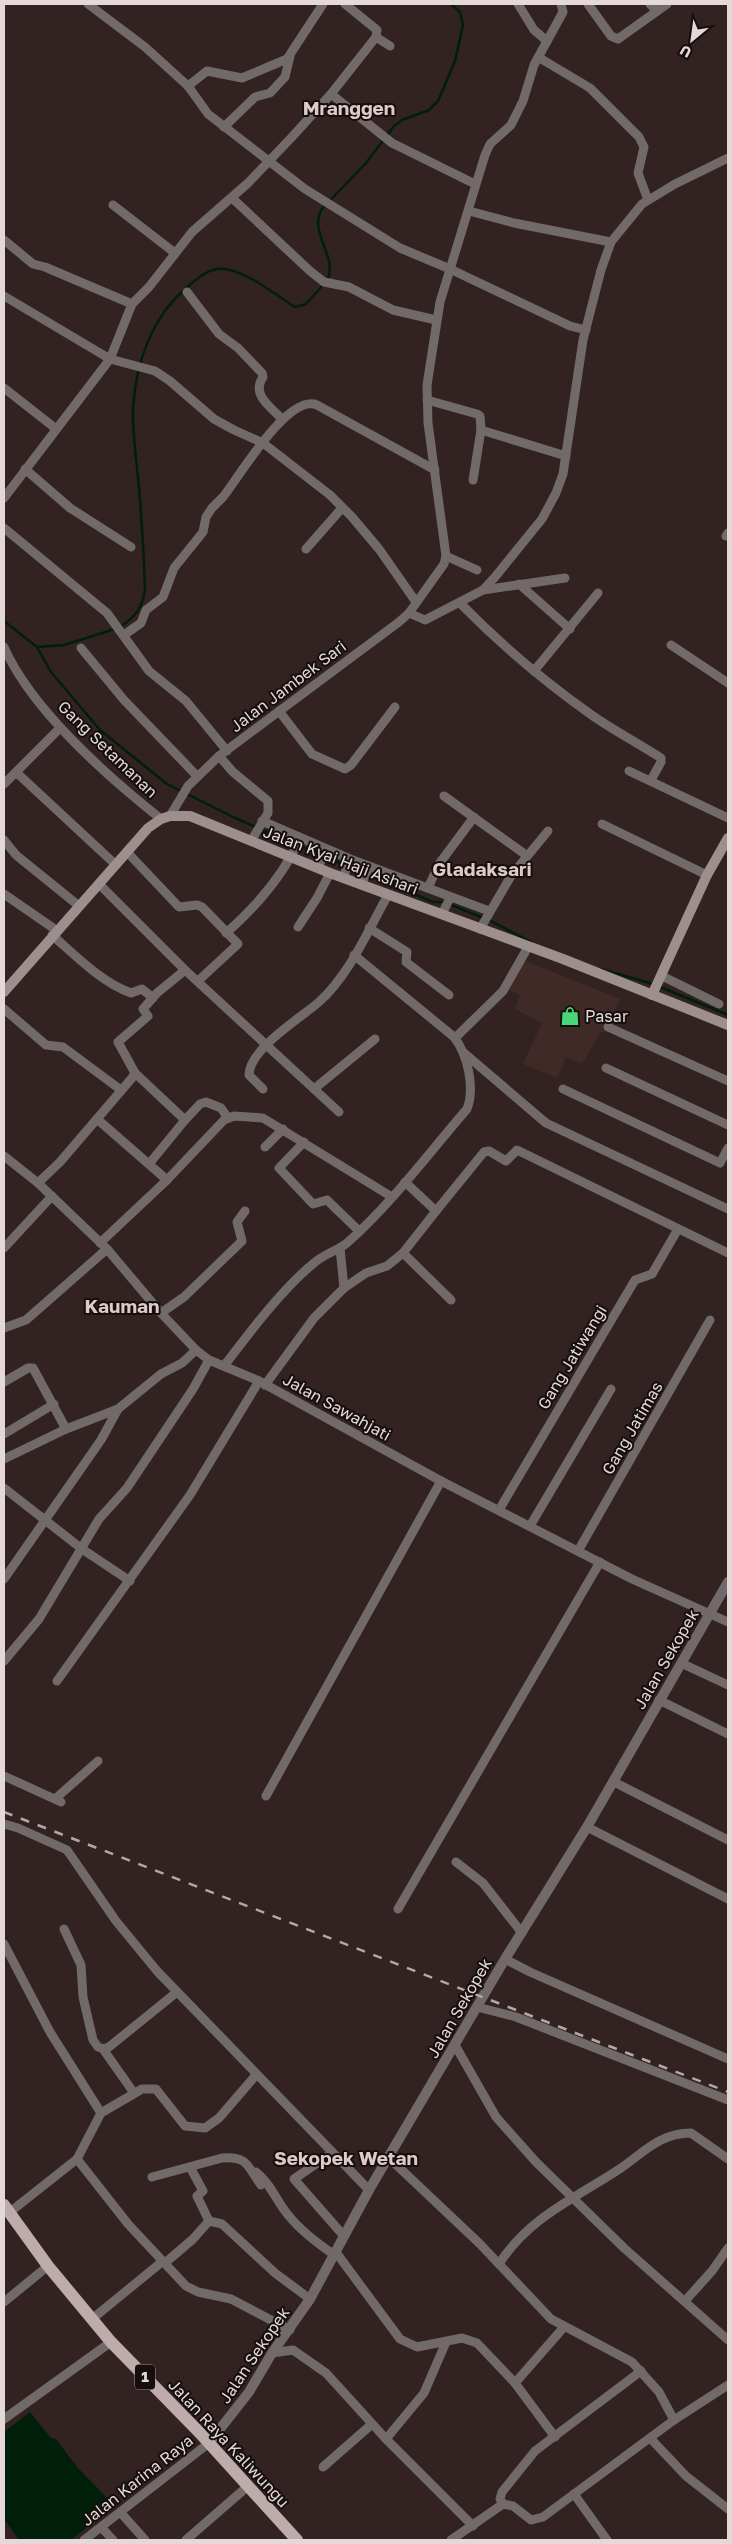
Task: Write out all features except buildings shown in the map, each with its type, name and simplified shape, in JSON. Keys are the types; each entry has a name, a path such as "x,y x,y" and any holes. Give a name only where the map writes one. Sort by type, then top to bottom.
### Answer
{"main road":[{"name":"Jalan Kyai Haji Ashari","path":"165,818 190,816 253,839 319,865 330,873 344,875 362,882 388,895 443,912 528,946 654,991 693,1001 728,1025"},
{"path":"4,992 54,932 100,884 148,828 165,818"},
{"path":"654,991 707,875 728,838"},
{"name":"Jalan Raya Kaliwungu","path":"7,2209 48,2266 111,2342 209,2443 297,2540"}],"street":[{"path":"88,4 145,47 188,86 208,114 268,162 323,200 392,244 450,269 570,326 586,330"},
{"path":"224,126 255,97 266,96 285,77 290,56 302,33 323,4"},
{"path":"4,498 55,428 110,359 132,304 158,277 174,252 192,232 232,198 268,162 330,94 376,37 377,30 345,4"},
{"path":"518,4 534,30 548,41"},
{"path":"588,4 611,36 616,39 667,4"},
{"path":"650,4 656,12"},
{"path":"564,5 559,21 538,57 523,101 511,125 488,149 475,184 436,320 427,400 428,423 436,470 446,556 439,573 409,613 425,620 483,590 565,578"},
{"path":"376,37 390,46"},
{"path":"188,86 207,71 242,78 290,56"},
{"path":"538,57 590,88 639,137 644,147 638,173 648,200"},
{"path":"330,94 379,135 475,184"},
{"path":"483,590 518,551 542,519 556,493 566,456 586,330 611,242 642,204 675,184 728,158"},
{"path":"232,198 324,282 349,287 393,310 436,320"},
{"path":"112,205 174,252"},
{"path":"468,211 514,223 611,242"},
{"path":"4,240 32,264 45,267 132,304"},
{"path":"187,292 219,334 238,348 262,373 263,377 258,385 259,395 282,420"},
{"path":"4,296 110,359 148,368 170,381 214,419 263,443 330,495 379,549 416,602"},
{"path":"4,388 55,428"},
{"path":"427,400 473,412 480,416 481,430 474,480"},
{"path":"124,634 141,623 146,610 163,596 174,568 203,532 207,514 223,498 282,420 296,408 312,403 436,470"},
{"path":"481,430 566,456"},
{"path":"25,470 70,508 131,547"},
{"path":"306,549 342,508"},
{"path":"4,528 100,607 116,623 149,671 186,701 223,754 232,772 268,801 269,809 253,839"},
{"path":"446,556 477,570"},
{"path":"519,584 570,628"},
{"path":"534,671 598,593"},
{"path":"460,602 498,640 534,671 594,716 661,758 661,762 651,780"},
{"name":"Jalan Jambek Sari","path":"165,818 197,776 223,754 409,613"},
{"path":"670,645 728,683"},
{"name":"Gang Setamanan","path":"4,648 17,675 60,728 136,800 165,818"},
{"path":"81,648 124,700 197,776"},
{"path":"279,711 312,754 345,769 351,765 395,707"},
{"path":"4,784 60,728"},
{"path":"629,771 728,818"},
{"path":"17,773 116,865"},
{"path":"444,796 526,855"},
{"path":"428,888 439,864 474,817"},
{"path":"261,823 369,867 488,912"},
{"path":"602,824 707,875"},
{"path":"481,926 488,912 526,855 548,831"},
{"path":"226,933 261,898 293,854 300,839"},
{"path":"4,840 16,855 79,906"},
{"path":"319,865 326,849"},
{"path":"127,852 178,907 200,906 238,944 198,981"},
{"path":"344,875 350,859"},
{"path":"362,882 369,867"},
{"path":"298,927 311,910 330,873"},
{"path":"100,884 185,970 339,1112"},
{"path":"4,894 54,932 88,967 129,992 142,989 153,998"},
{"path":"263,1089 252,1079 249,1071 255,1059 266,1046 321,1000 354,955 388,895"},
{"path":"443,912 449,900"},
{"path":"369,928 407,952 406,962 450,995"},
{"path":"455,1038 503,991 528,946"},
{"path":"354,955 455,1038 464,1053 546,1123 728,1209"},
{"path":"185,970 153,998 143,1009 148,1016 118,1042 135,1073 185,1120"},
{"path":"661,977 693,1001 719,1004"},
{"path":"4,1009 46,1045 63,1047 121,1090"},
{"path":"608,1027 728,1081"},
{"path":"314,1089 375,1039"},
{"path":"224,1366 256,1324 307,1269 319,1259 340,1248 359,1231 392,1197 467,1109 471,1097 464,1053"},
{"path":"606,1068 728,1125"},
{"path":"38,1183 60,1162 135,1073"},
{"path":"563,1089 724,1165 728,1148"},
{"path":"149,1164 200,1104 206,1102 221,1108 228,1118"},
{"path":"4,1328 26,1320 104,1246 228,1118 241,1116 263,1118 392,1197"},
{"path":"97,1119 168,1180"},
{"path":"265,1147 283,1129"},
{"path":"304,1142 279,1168 313,1204 326,1200 359,1231"},
{"path":"57,1681 190,1496 262,1383 314,1318 344,1288 366,1272 387,1266 403,1253 484,1152 488,1151 506,1161 517,1150 728,1253"},
{"name":"Jalan Sawahjati","path":"4,1156 38,1183 104,1246 161,1314 196,1350 209,1360 262,1383 441,1481 578,1551 728,1622"},
{"path":"405,1182 436,1211"},
{"path":"4,1248 52,1196"},
{"path":"161,1314 184,1298 242,1241 242,1235 237,1222 245,1211"},
{"name":"Gang Jatiwangi","path":"499,1510 635,1280 652,1274 678,1228"},
{"path":"340,1248 344,1288"},
{"path":"403,1253 451,1300"},
{"name":"Gang Jatimas","path":"578,1551 710,1320"},
{"path":"4,1459 66,1429 118,1409 161,1374 182,1363 196,1350"},
{"path":"4,1660 39,1619 99,1519 138,1472 193,1389 209,1360"},
{"path":"4,1382 32,1367 66,1429"},
{"path":"530,1526 611,1389"},
{"path":"4,1434 54,1404"},
{"path":"4,1579 101,1440 118,1409"},
{"path":"266,1796 441,1481"},
{"path":"4,1488 44,1521 130,1581"},
{"path":"398,1909 600,1562"},
{"name":"Jalan Sekopek","path":"209,2443 249,2392 272,2353 310,2299 343,2235 505,1959 663,1702 681,1664 728,1582"},
{"path":"681,1664 728,1685"},
{"path":"663,1702 728,1734"},
{"path":"4,1776 58,1800 98,1760"},
{"path":"614,1782 728,1840"},
{"path":"4,1824 18,1828 67,1850 116,1921 177,1992 369,2190"},
{"path":"587,1827 728,1899"},
{"path":"456,1862 484,1883 522,1933"},
{"path":"64,1928 81,1965 82,1997 93,2040 95,2044 103,2049 134,2093"},
{"path":"4,1944 50,2032 101,2113"},
{"path":"505,1959 530,1972 728,2059"},
{"path":"103,2049 109,2047 177,1992"},
{"path":"477,2007 516,2017 728,2100"},
{"path":"455,2045 496,2118 624,2248 728,2340"},
{"path":"7,2209 77,2159 101,2113 134,2093 142,2089 156,2089 185,2126 205,2128 219,2118 256,2075"},
{"path":"499,2264 516,2241 571,2196 620,2168 646,2147 674,2135 691,2133 726,2153"},
{"path":"332,2153 294,2180 343,2235"},
{"path":"152,2177 222,2158 234,2157 245,2161 261,2185"},
{"path":"388,2157 499,2264 546,2315 564,2327 614,2351 641,2371 659,2392 674,2420"},
{"path":"77,2159 128,2224 193,2290 231,2299 290,2330"},
{"path":"190,2168 203,2188 197,2196 209,2221"},
{"path":"253,2172 269,2183 288,2215 314,2242 333,2254 400,2339 417,2347 466,2338 477,2343 515,2383 555,2437"},
{"path":"92,2319 193,2239 209,2221"},
{"path":"209,2221 222,2224 275,2273 310,2299"},
{"path":"685,2301 712,2271 728,2248"},
{"path":"4,2302 48,2266"},
{"path":"515,2383 564,2327"},
{"path":"4,2419 111,2342"},
{"path":"386,2439 424,2393 446,2342"},
{"path":"272,2353 293,2350 302,2354 326,2373 386,2439 473,2526"},
{"path":"503,2504 500,2495 535,2451 641,2371"},
{"path":"452,2540 503,2504 513,2506 527,2518 534,2521 543,2518 674,2420 728,2385"},
{"path":"323,2467 372,2424"},
{"path":"650,2438 686,2476 728,2509"},
{"name":"Jalan Karina Raya","path":"84,2540 209,2443"},
{"path":"186,2540 248,2486"},
{"path":"574,2494 607,2540"},
{"path":"121,2513 144,2540"},
{"path":"101,2527 112,2540"}],"shaded area":[{"name":"Pasar","path":"523,960 620,999 605,1033 601,1032 582,1064 566,1057 557,1078 523,1064 542,1023 515,1009 520,995 509,990"},
{"path":"30,2412 51,2438 56,2439 77,2467 112,2503 112,2507 71,2540 19,2540 4,2519 4,2432"}],"waterway":[{"path":"327,281 330,272 319,228 318,219 321,210 366,163 394,126 402,120 429,110 438,101 455,61 463,25 460,12 451,4"},
{"path":"120,627 137,612 145,590 133,408 142,358 154,328 173,301 185,289 203,274 213,270 225,269 244,275 295,307 306,304 323,285"},
{"path":"4,621 37,647 51,672 100,730 167,784 235,818 344,865"},
{"path":"37,647 64,645 115,629"},
{"path":"349,867 433,902 444,902"},
{"path":"449,904 483,918"},
{"path":"489,920 533,943"},
{"path":"601,969 653,984"},
{"path":"658,986 728,1015"}],"railway":[{"path":"4,1812 728,2092"}],"place":[{"name":"Pasar","path":"570,1016"}],"district":[{"name":"Mranggen","path":"349,108"},
{"name":"Gladaksari","path":"482,869"},
{"name":"Kauman","path":"122,1306"},
{"name":"Sekopek Wetan","path":"346,2158"}]}
